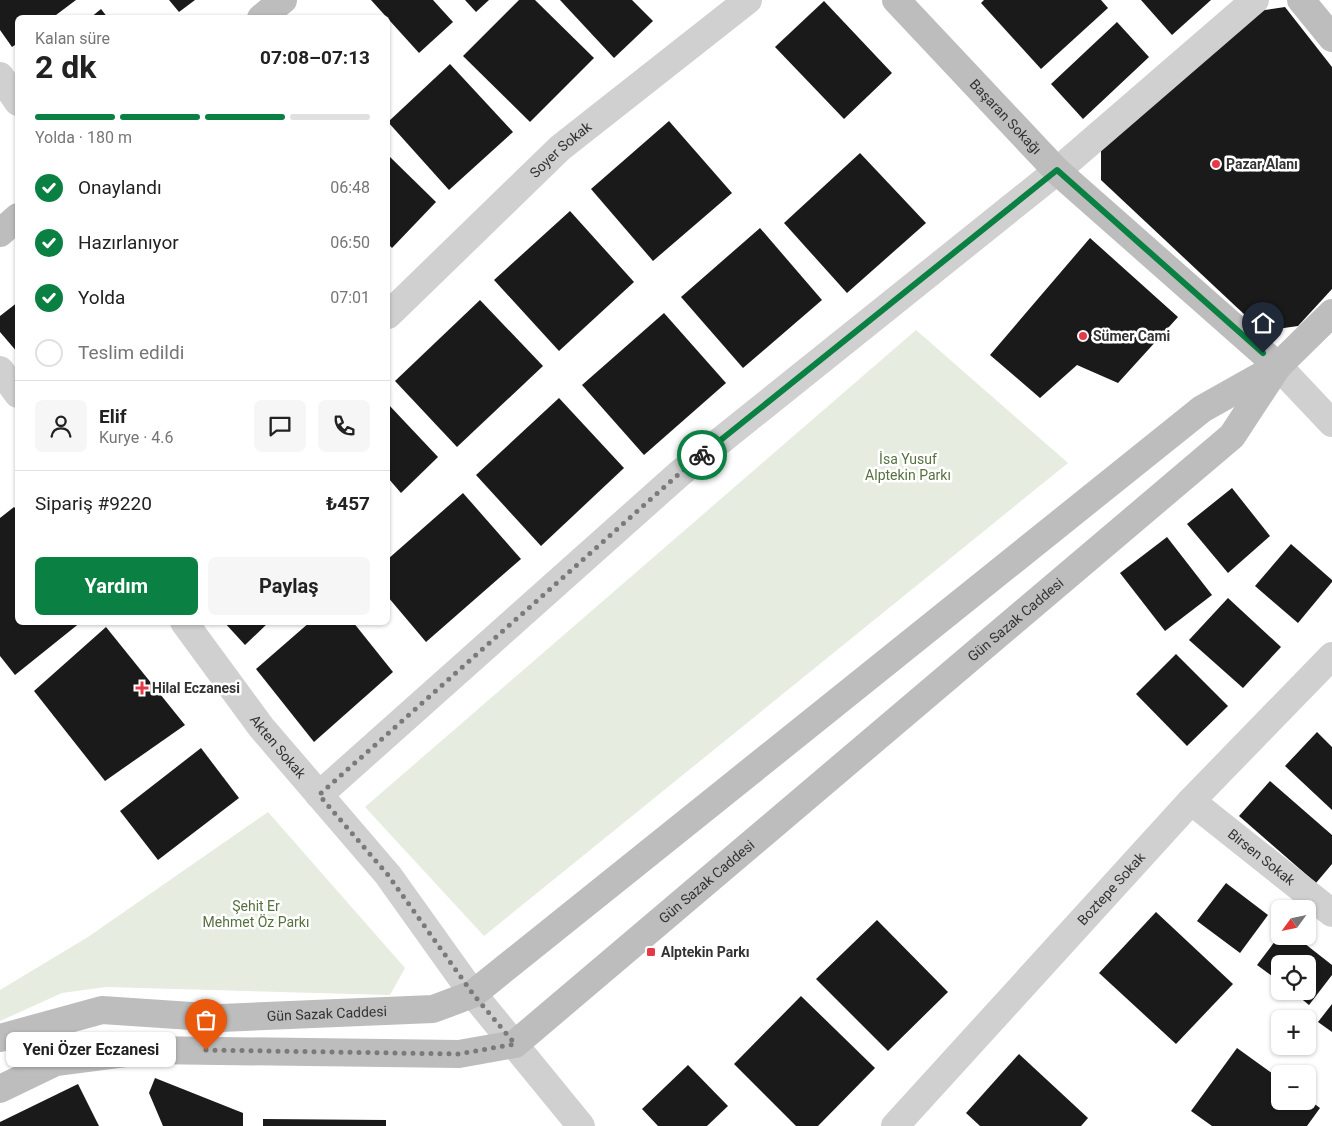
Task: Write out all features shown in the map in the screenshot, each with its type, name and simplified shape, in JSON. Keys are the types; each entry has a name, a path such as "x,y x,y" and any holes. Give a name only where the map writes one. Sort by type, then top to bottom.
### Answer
{"main road":[{"path":"265,15 283,0"},
{"name":"Başaran Sokağı","path":"896,0 1057,170 1278,366"},
{"path":"1301,0 1332,38"},
{"path":"0,233 15,220"},
{"name":"Gün Sazak Caddesi","path":"515,1044 1232,436 1278,366 1332,313"},
{"name":"Gün Sazak Caddesi","path":"0,1038 102,1010 221,1018 433,1009 473,994 1202,409 1278,366"},
{"path":"0,1089 56,1062 148,1050 459,1054 515,1044"}],"street":[{"name":"Soyer Sokak","path":"390,313 560,148 748,0"},
{"path":"319,795 679,474 1057,170 1255,0"},
{"path":"0,76 15,98"},
{"path":"1278,366 1332,423"},
{"path":"0,370 15,390"},
{"name":"Akten Sokak","path":"186,625 261,728 388,875 473,994 581,1126"},
{"name":"Boztepe Sokak","path":"895,1126 1191,801 1332,656"},
{"name":"Birsen Sokak","path":"1191,801 1332,913"}],"green space":[{"name":"İsa Yusuf Alptekin Parkı","path":"916,330 1068,463 484,936 365,807"},
{"name":"Şehit Er Mehmet Öz Parkı","path":"268,812 405,968 390,995 106,987 62,993 0,1021 0,990 88,937"}],"building":[{"path":"0,0 76,0 56,15 15,15 15,45 12,47 0,30"},
{"path":"169,0 195,0 179,12"},
{"path":"371,0 433,0 453,22 419,53 390,21 390,15 385,15"},
{"path":"465,0 489,0 476,12"},
{"path":"519,0 535,0 594,58 530,122 463,56"},
{"path":"560,0 632,0 653,21 614,58"},
{"path":"984,0 1101,0 1108,8 1041,69 981,3"},
{"path":"1141,0 1211,0 1172,35"},
{"path":"824,1 892,73 844,119 775,47"},
{"name":"Pazar Alanı","path":"1285,7 1332,67 1332,289 1298,326 1262,331 1101,180 1101,148 1258,11"},
{"path":"101,9 106,15 94,15"},
{"path":"1117,22 1149,57 1083,119 1051,84"},
{"path":"450,64 513,132 449,190 390,124 390,120"},
{"path":"669,121 732,193 653,261 591,189"},
{"path":"860,153 926,223 847,293 784,223"},
{"path":"390,157 436,202 392,248 390,246"},
{"path":"570,211 634,282 559,351 494,280"},
{"path":"760,228 822,300 743,368 681,297"},
{"name":"Sümer Cami","path":"1090,238 1178,317 1118,383 1077,365 1040,398 990,355"},
{"path":"480,300 543,366 457,447 395,381"},
{"path":"15,304 15,350 0,332 0,316"},
{"path":"664,313 726,383 644,455 582,385"},
{"path":"559,398 624,468 541,546 476,475"},
{"path":"390,406 438,457 401,493 390,480"},
{"path":"1232,488 1270,536 1228,573 1187,524"},
{"path":"463,493 521,559 426,642 390,599 390,557"},
{"path":"15,508 15,625 77,625 15,675 0,656 0,518"},
{"path":"1167,537 1212,595 1165,631 1120,573"},
{"path":"1291,544 1332,580 1298,623 1255,586"},
{"path":"1228,598 1281,647 1243,688 1189,640"},
{"path":"227,625 266,625 245,645"},
{"path":"307,625 355,625 393,672 314,742 256,669"},
{"path":"106,627 185,725 105,781 34,691"},
{"path":"1176,654 1228,706 1187,746 1136,694"},
{"path":"1317,732 1332,747 1332,810 1285,766"},
{"path":"201,748 239,798 158,860 120,811"},
{"path":"1270,781 1332,835 1332,864 1316,883 1239,816"},
{"path":"1226,883 1268,915 1240,953 1197,921"},
{"path":"1156,912 1233,984 1176,1044 1099,973"},
{"path":"877,920 948,992 888,1051 816,979"},
{"path":"1272,945 1306,945 1332,965 1332,975 1316,996 1316,955 1271,955 1271,975 1257,965"},
{"path":"801,996 875,1068 818,1126 796,1126 734,1064"},
{"path":"1303,1000 1313,1000 1309,1005"},
{"path":"1332,1004 1332,1032 1318,1022"},
{"path":"1237,1048 1271,1073 1271,1110 1316,1110 1316,1105 1320,1108 1307,1126 1212,1126 1191,1111"},
{"path":"1019,1054 1088,1118 1081,1126 980,1126 966,1113"},
{"path":"688,1065 728,1106 707,1126 658,1126 642,1109"},
{"path":"155,1078 243,1113 243,1126 163,1126 149,1093"},
{"path":"78,1084 99,1126 0,1126 0,1122"},
{"path":"263,1119 386,1120 386,1126 263,1126"}],"way so far":[{"path":"206,1050 459,1054 515,1044 473,994 388,875 319,795 702,455"}],"place":[{"name":"Pazar Alanı","path":"1216,164"},
{"name":"Sümer Cami","path":"1083,336"},
{"name":"Hilal Eczanesi","path":"142,688"},
{"name":"Alptekin Parkı","path":"651,952"},
{"name":"Yeni Özer Eczanesi","path":"206,1050"}],"route":[{"path":"702,455 1057,170 1263,353"}]}
